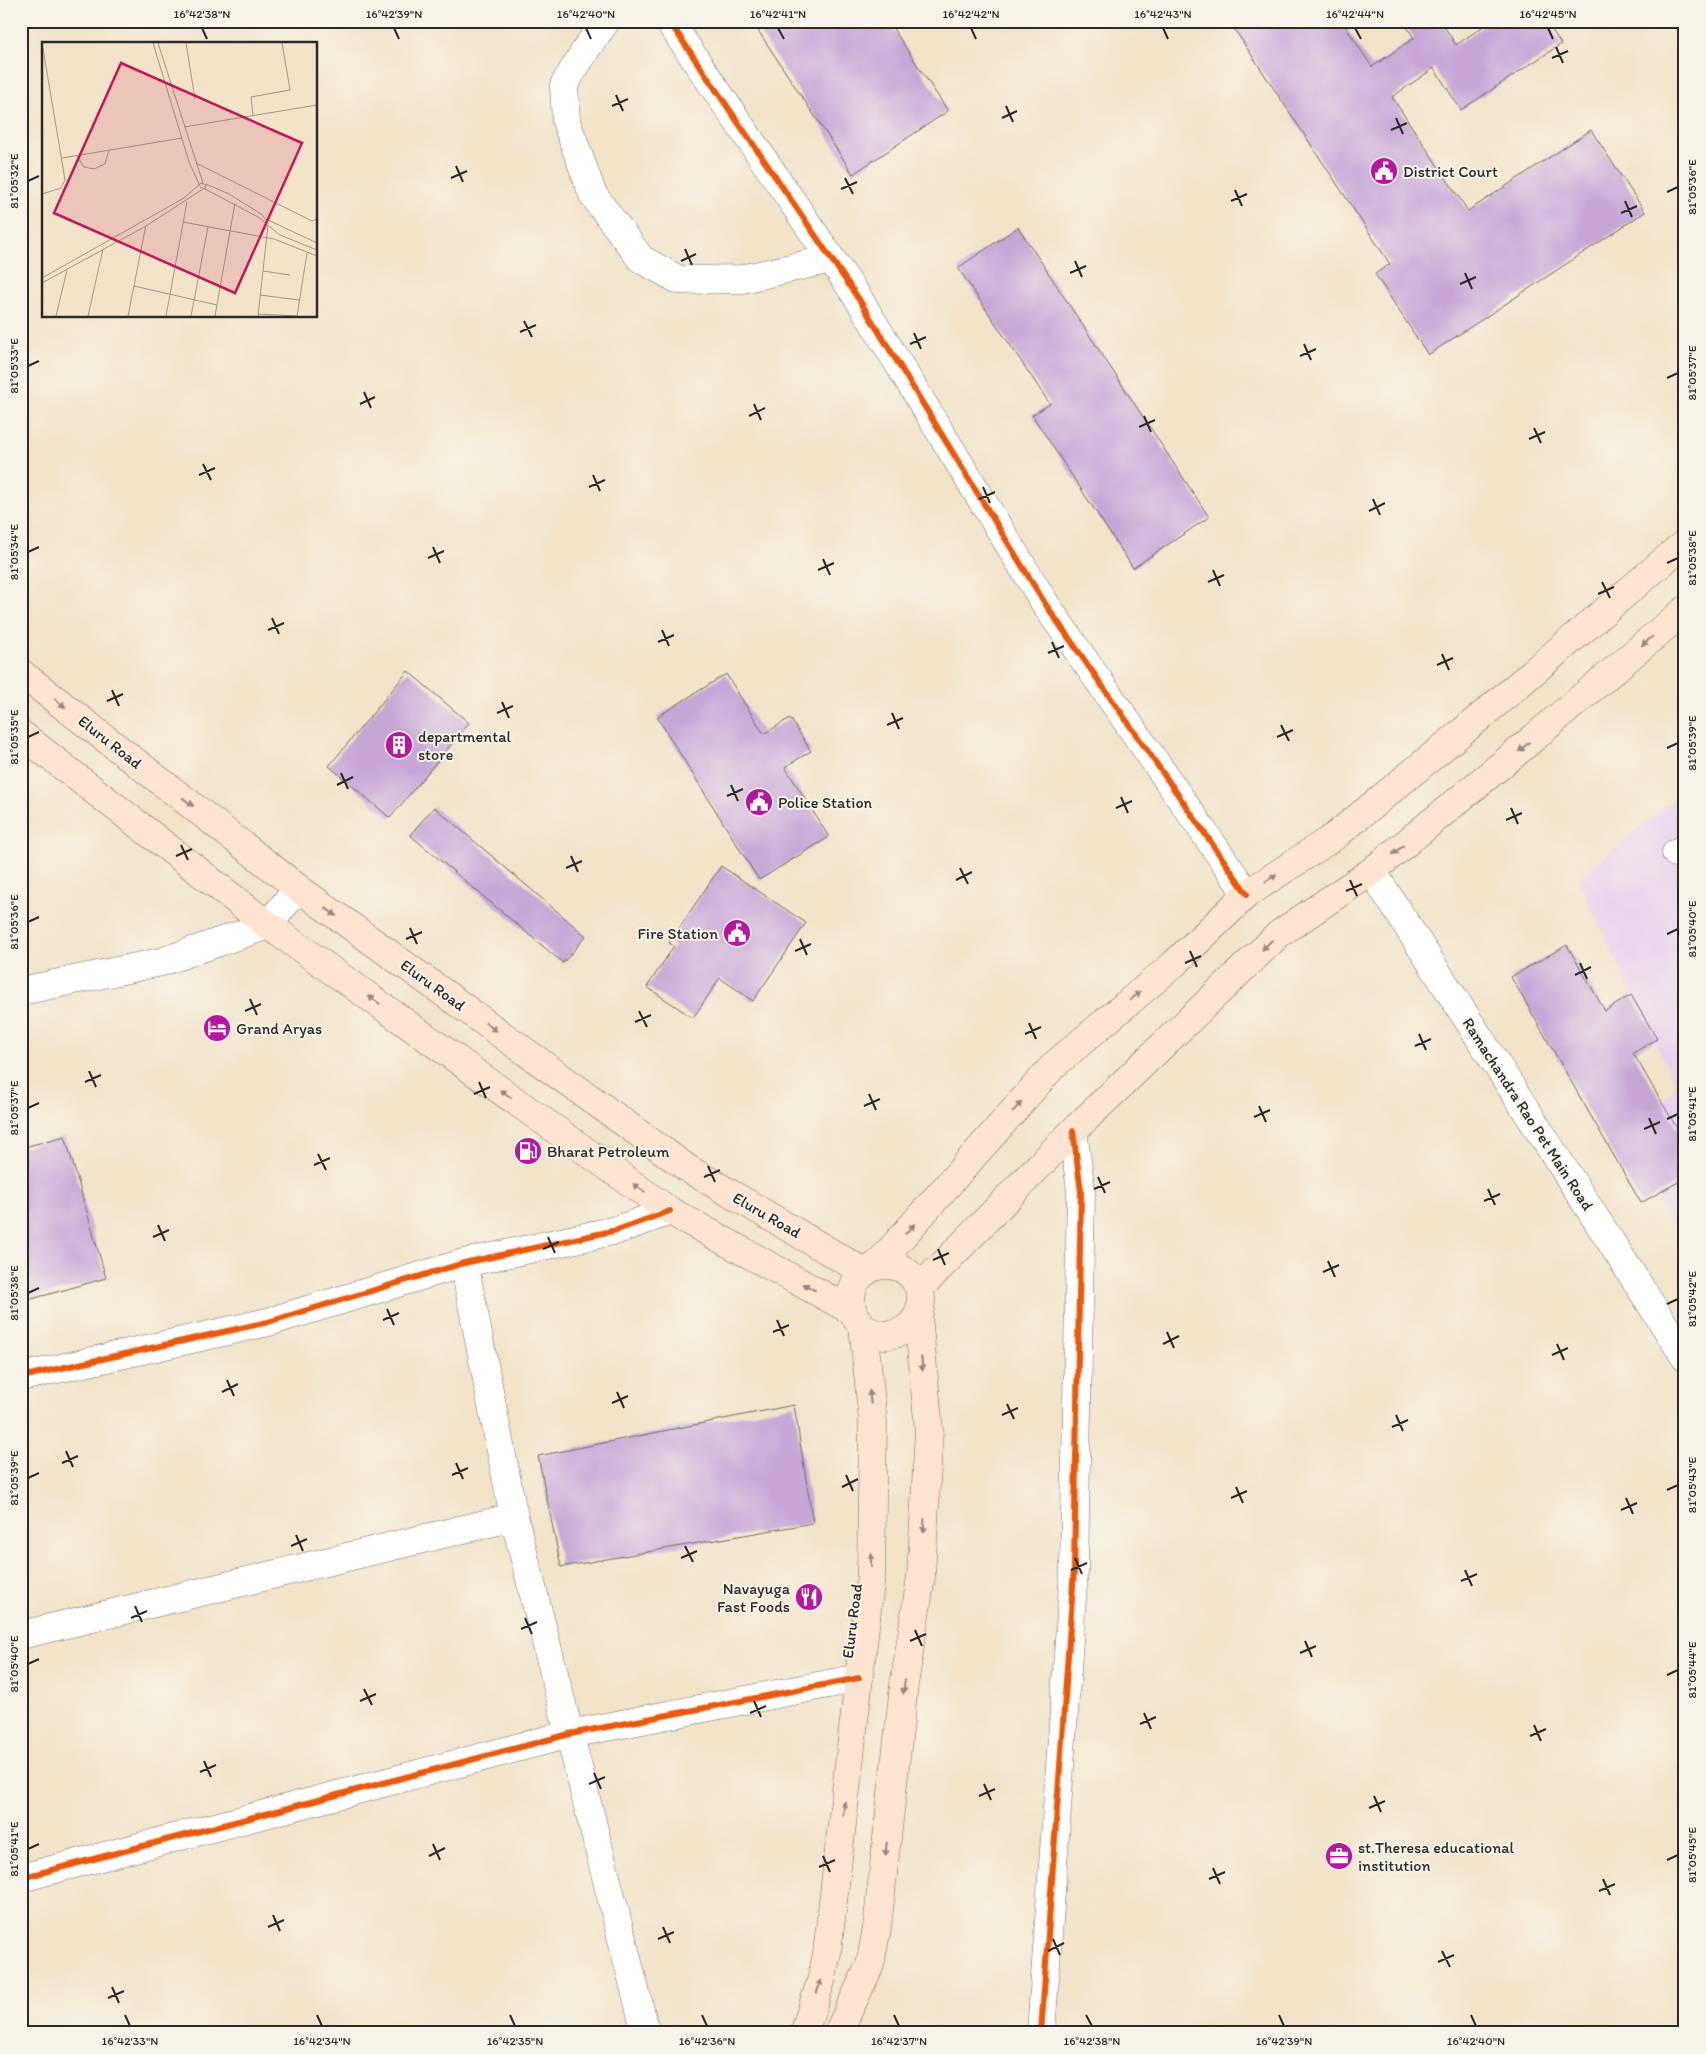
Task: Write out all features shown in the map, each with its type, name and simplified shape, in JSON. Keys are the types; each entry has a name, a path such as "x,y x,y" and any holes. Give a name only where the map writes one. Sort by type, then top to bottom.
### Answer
{"main road":[{"path":"870,1268 1054,1065 1175,963 1247,894 1335,836 1485,713 1685,543"},
{"path":"838,2033 870,1965 877,1928 904,1685 922,1577 929,1430 918,1316 922,1302 920,1288 1073,1131 1278,934 1372,871 1685,610"},
{"name":"Eluru Road","path":"21,673 298,888 687,1168 870,1268"},
{"path":"21,734 268,925 670,1211 858,1319 874,1334 887,1336 900,1333 910,1326 918,1316"},
{"name":"Eluru Road","path":"804,2033 822,1978 827,1952 871,1565 872,1422 858,1319 850,1297 854,1283 870,1268 890,1264 903,1268 913,1276 920,1288"},
{"path":"827,1952 847,1964 870,1965"}],"street":[{"path":"606,21 564,85 566,121 593,195 641,259 679,280 742,279 831,259"},
{"path":"669,21 865,310 1046,605 1247,894"},
{"name":"Ramachandra Rao Pet Main Road","path":"1372,871 1685,1357"},
{"path":"21,991 161,962 268,925 298,888"},
{"path":"1041,2033 1074,1570 1082,1191 1073,1131"},
{"path":"21,1376 268,1322 464,1263 617,1230 670,1211"},
{"path":"464,1263 514,1517 646,2033"},
{"path":"21,1635 514,1517"},
{"path":"21,1878 570,1734 859,1678"}],"shaded area":[{"path":"1685,790 1685,1243 1624,1151 1676,1085 1578,880"}],"building":[{"path":"769,21 888,21 948,111 853,174 757,29"},
{"name":"District Court","path":"1229,21 1342,21 1372,67 1414,38 1403,21 1452,21 1444,26 1456,45 1491,21 1546,21 1561,44 1461,110 1434,68 1392,97 1468,211 1591,130 1645,212 1428,355 1375,274 1390,264"},
{"path":"1018,227 1209,517 1133,568 1032,415 1050,404 958,268"},
{"name":"departmental store","path":"408,671 469,723 390,818 329,766"},
{"name":"Police Station","path":"726,674 764,734 790,718 811,751 785,767 829,837 759,880 657,717"},
{"name":"departmental store","path":"434,807 586,936 563,963 410,835"},
{"name":"Fire Station","path":"721,866 806,923 753,1001 720,978 693,1018 647,987 674,946 669,943"},
{"path":"1567,945 1605,1011 1631,995 1657,1039 1633,1053 1685,1142 1685,1178 1641,1203 1511,977"},
{"path":"65,1136 106,1278 21,1302 21,1148"},
{"path":"794,1405 813,1523 561,1567 538,1456"}],"cycle path":[{"path":"669,21 860,301 1046,605 1247,894"},
{"path":"1041,2033 1074,1570 1081,1191 1073,1131"},
{"path":"21,1377 268,1322 464,1263 617,1230 670,1211"},
{"path":"21,1878 570,1734 859,1678"}],"place":[{"name":"District Court","path":"1384,171"},
{"name":"departmental store","path":"399,745"},
{"name":"Police Station","path":"759,802"},
{"name":"Fire Station","path":"737,933"},
{"name":"Grand Aryas","path":"217,1028"},
{"name":"Bharat Petroleum","path":"528,1151"},
{"name":"Navayuga Fast Foods","path":"809,1597"},
{"name":"st.Theresa educational institution","path":"1339,1856"}]}
